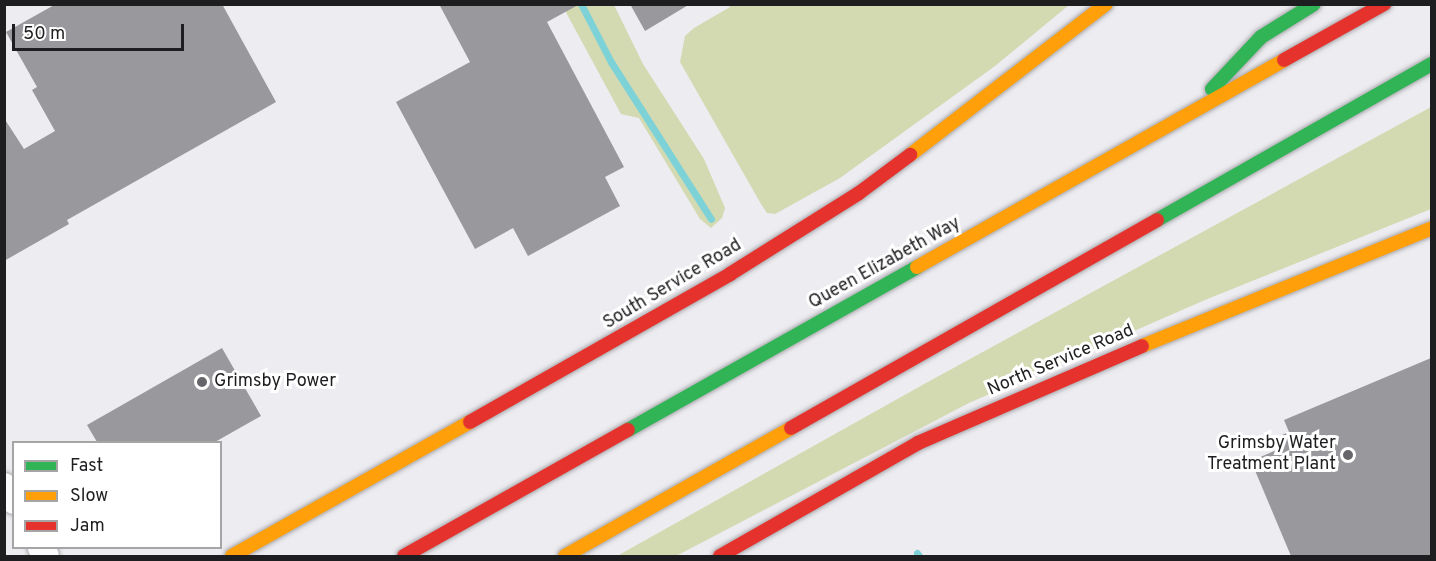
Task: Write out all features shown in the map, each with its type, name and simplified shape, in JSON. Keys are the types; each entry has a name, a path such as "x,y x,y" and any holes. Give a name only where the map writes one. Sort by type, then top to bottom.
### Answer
{"main road":[{"name":"South Service Road","path":"232,556 603,348 730,274 859,193 966,114 1106,4"},
{"path":"1190,112 1261,37 1314,4"},
{"name":"Queen Elizabeth Way","path":"404,556 1384,4"},
{"path":"565,556 1431,64"},
{"name":"North Service Road","path":"720,556 918,443 1102,362 1328,272 1431,228"}],"green space":[{"path":"562,5 614,5 643,64 704,159 725,208 722,218 711,228 700,219 639,118 621,114"},
{"path":"729,5 1069,5 995,66 840,178 775,214 767,213 761,204 680,62 685,36 694,28 730,7"},
{"path":"1431,107 1431,209 1205,300 969,403 676,556 617,556 926,383"}],"building":[{"path":"56,4 222,4 276,102 67,220 69,224 4,261 4,118 24,149 55,131 32,90 37,87 6,32"},
{"path":"439,4 580,4 547,22 624,167 605,177 620,206 528,256 513,228 475,249 396,102 470,62"},
{"path":"630,4 690,4 645,31"},
{"name":"Grimsby Power","path":"222,348 261,416 217,441 96,441 87,425"},
{"name":"Grimsby Water Treatment Plant","path":"1431,358 1431,556 1291,556 1251,461 1279,449 1275,438 1289,432 1284,420"}],"waterway":[{"path":"581,4 611,62 711,219"}],"traffic: fast":[{"path":"1212,89 1261,37 1314,4"},
{"path":"1157,220 1432,64"},
{"path":"628,430 917,267"}],"traffic: slow":[{"path":"910,155 1106,4"},
{"path":"917,267 1284,60"},
{"path":"1142,346 1432,228"},
{"path":"232,556 470,422"},
{"path":"565,556 791,428"}],"traffic: jam":[{"path":"1284,60 1384,4"},
{"path":"470,422 730,274 859,193 910,155"},
{"path":"791,428 1157,220"},
{"path":"720,556 918,443 1142,346"},
{"path":"404,556 628,430"}],"place":[{"name":"Grimsby Power","path":"202,382"},
{"name":"Grimsby Water Treatment Plant","path":"1348,455"}]}
